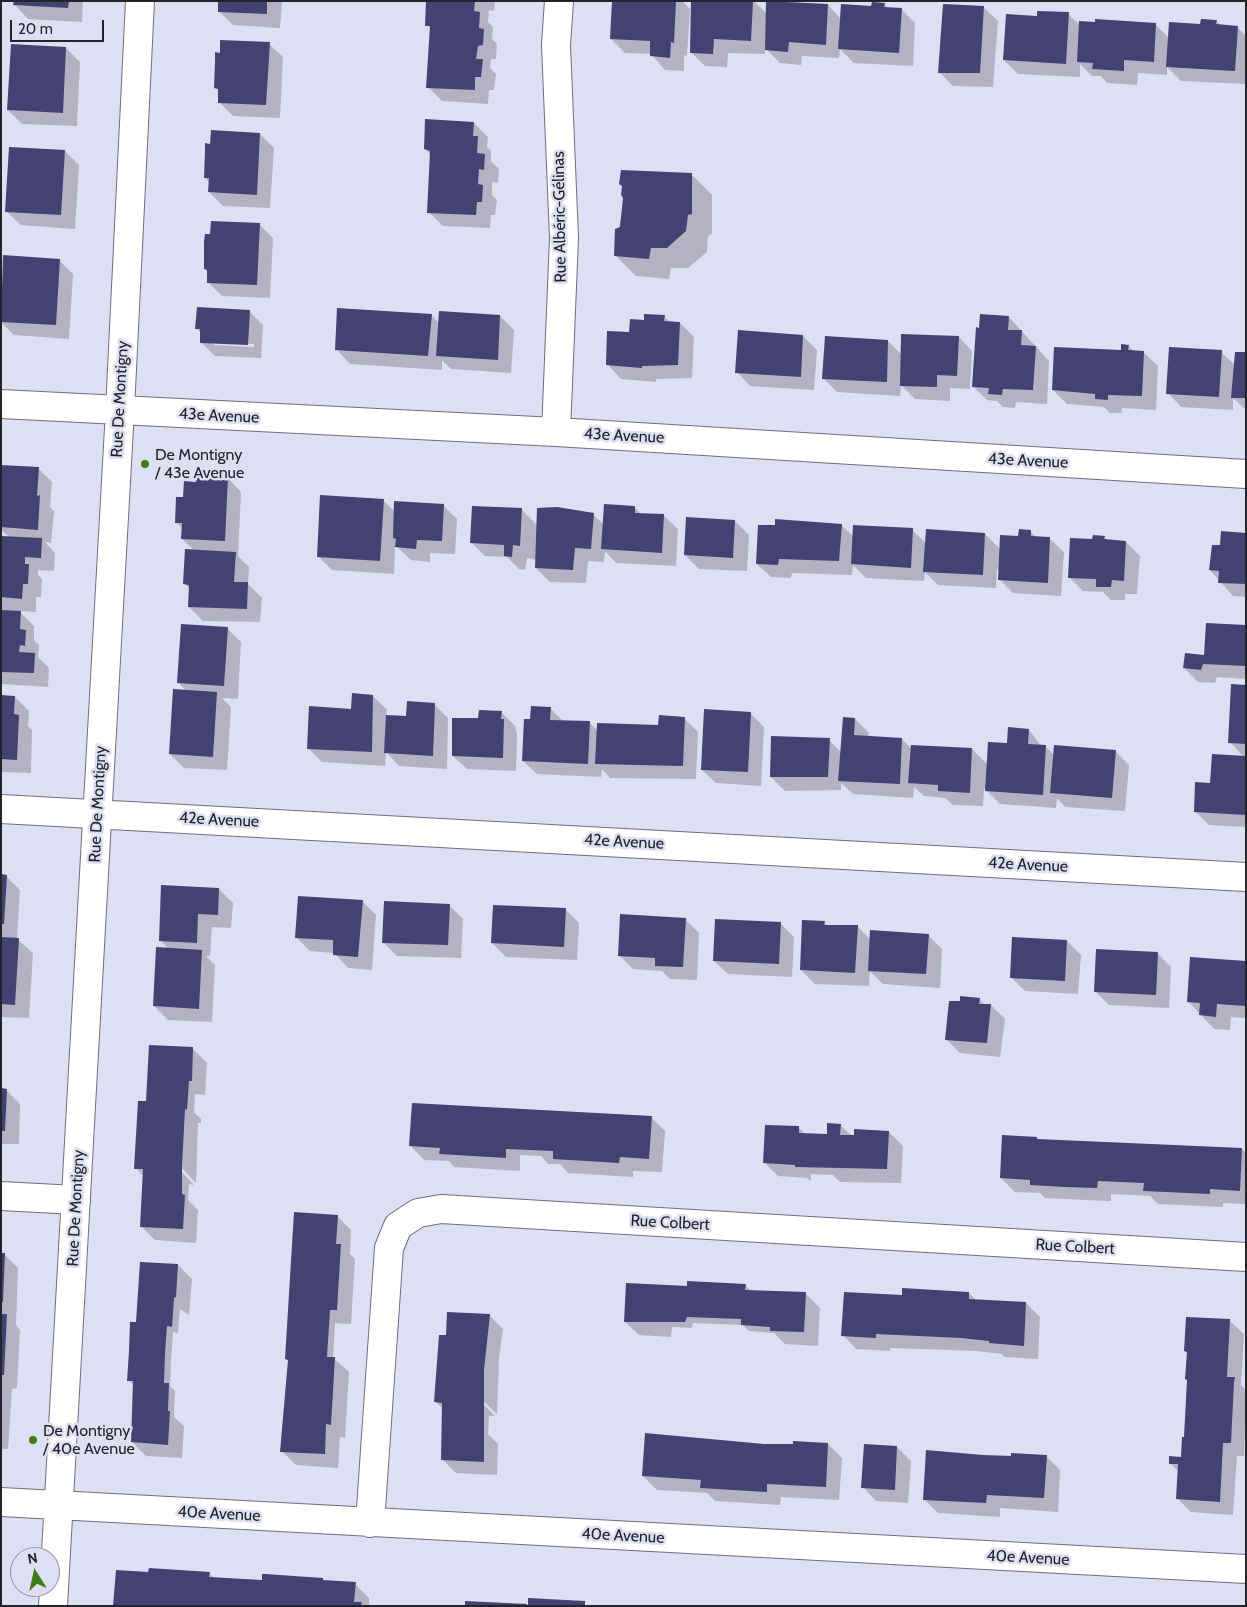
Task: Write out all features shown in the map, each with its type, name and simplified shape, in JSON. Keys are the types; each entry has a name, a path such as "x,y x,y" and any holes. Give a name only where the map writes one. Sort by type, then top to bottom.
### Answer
{"street":[{"name":"Rue De Montigny","path":"53,1606 120,410 140,1"},
{"name":"Rue Albéric-Gélinas","path":"556,432 564,238 556,45 559,1"},
{"name":"43e Avenue","path":"1,404 556,432 1246,474"},
{"name":"42e Avenue","path":"1,809 1246,877"},
{"path":"1,1196 76,1200"},
{"name":"Rue Colbert","path":"370,1523 389,1248 398,1226 418,1213 451,1210 1246,1257"},
{"name":"40e Avenue","path":"1,1502 1246,1569"}],"building":[{"path":"14,1 69,1 68,8 13,5"},
{"path":"218,1 267,1 267,14 218,12"},
{"path":"426,1 475,1 474,11 480,12 479,28 484,29 483,45 478,46 476,59 483,59 481,77 475,77 475,90 426,88 430,26 425,26"},
{"path":"612,1 676,1 674,43 671,42 670,58 650,56 650,41 610,39"},
{"path":"691,1 753,1 751,41 714,39 713,54 690,53"},
{"path":"766,1 828,4 826,45 789,42 788,52 765,50"},
{"path":"872,2 885,3 884,7 902,8 899,53 838,49 841,4 871,6"},
{"path":"943,4 984,6 980,73 938,73"},
{"path":"1037,11 1069,12 1066,64 1003,60 1006,14 1037,16"},
{"path":"1095,19 1156,23 1154,62 1124,60 1124,71 1092,69 1093,63 1077,62 1079,21 1095,22"},
{"path":"1201,19 1217,20 1216,24 1238,26 1235,71 1166,67 1169,22 1200,24"},
{"path":"220,40 270,42 266,105 218,103 218,89 214,88 215,52 220,53"},
{"path":"11,44 66,47 63,113 7,110"},
{"path":"425,119 474,122 473,136 478,136 477,153 485,154 484,170 479,169 478,184 483,185 482,202 477,202 476,215 427,213 430,151 424,149"},
{"path":"211,130 260,133 257,195 208,192 209,178 204,178 205,143 210,144"},
{"path":"9,147 65,150 61,215 5,212"},
{"path":"621,170 692,173 692,214 688,215 686,231 667,248 651,248 649,259 614,256 615,229 620,227 623,198 621,195 622,186 619,184"},
{"path":"211,221 260,223 257,285 207,283 207,270 204,269 204,242 205,234 210,234"},
{"path":"3,255 60,259 56,325 1,322"},
{"path":"197,307 250,310 248,345 200,343 200,329 195,329"},
{"path":"337,308 432,314 428,356 335,350"},
{"path":"439,311 500,315 498,360 436,356"},
{"path":"644,314 665,315 664,321 680,322 678,365 642,366 642,368 606,365 607,331 629,332 630,319 644,320"},
{"path":"980,314 1009,316 1008,330 1022,330 1021,345 1036,346 1033,390 1003,389 1002,395 988,394 989,388 972,387 976,327 979,328"},
{"path":"738,330 803,335 801,377 735,373"},
{"path":"901,334 959,336 957,376 937,375 937,387 900,386"},
{"path":"825,336 888,340 887,382 822,379"},
{"path":"1121,344 1129,345 1128,350 1144,351 1142,396 1108,395 1108,400 1095,399 1095,394 1052,390 1054,347 1121,350"},
{"path":"1169,347 1222,350 1219,397 1166,394"},
{"path":"1235,352 1246,352 1246,398 1231,398"},
{"path":"1,465 39,467 37,496 40,495 38,530 1,527"},
{"path":"197,475 228,477 225,541 181,539 182,523 175,523 176,497 183,497 184,481 196,482"},
{"path":"320,495 384,499 380,561 317,557"},
{"path":"394,501 444,504 442,541 417,540 416,549 395,547 396,539 393,538"},
{"path":"604,504 635,506 635,513 664,514 662,553 601,549"},
{"path":"472,506 522,508 520,546 513,545 512,557 504,556 504,545 470,543"},
{"path":"557,507 594,513 591,549 575,548 573,570 535,568 537,508"},
{"path":"686,517 735,520 733,558 684,555"},
{"path":"775,519 842,524 839,561 779,559 778,565 756,564 758,525 775,525"},
{"path":"853,525 913,528 911,568 851,564"},
{"path":"926,529 985,533 983,575 923,572"},
{"path":"1019,529 1031,530 1031,536 1050,537 1048,583 998,580 1000,535 1018,536"},
{"path":"1221,531 1246,533 1246,584 1218,583 1219,571 1209,570 1212,545 1220,545"},
{"path":"1093,535 1105,536 1104,539 1126,541 1124,581 1112,580 1111,587 1096,587 1096,579 1068,578 1070,538 1092,539"},
{"path":"1,536 42,538 41,558 25,557 25,564 29,564 28,584 23,584 22,599 1,597"},
{"path":"185,549 236,552 234,582 248,582 247,609 188,607 189,585 183,584"},
{"path":"1,610 21,611 20,629 26,630 25,646 20,645 19,652 35,653 34,673 1,672"},
{"path":"1206,623 1246,625 1246,666 1203,664 1201,670 1183,668 1185,653 1204,655"},
{"path":"181,624 228,627 224,686 177,683"},
{"path":"1231,684 1246,685 1246,744 1228,743"},
{"path":"173,689 217,692 213,757 169,754"},
{"path":"352,693 373,695 372,752 307,749 309,706 351,709"},
{"path":"1,695 15,696 14,714 19,715 17,760 1,759"},
{"path":"407,701 435,703 433,756 384,753 386,715 406,716"},
{"path":"531,706 551,707 550,720 590,721 588,764 522,761 524,719 530,719"},
{"path":"704,709 751,712 748,772 701,770"},
{"path":"479,710 502,711 501,719 504,719 503,758 452,756 452,718 478,718"},
{"path":"659,715 685,717 683,766 595,764 597,723 658,725"},
{"path":"843,717 855,718 854,735 902,738 900,784 838,781"},
{"path":"1008,727 1029,729 1028,744 1046,745 1043,795 985,791 988,742 1007,743"},
{"path":"771,736 830,738 828,777 770,777"},
{"path":"911,745 972,748 970,793 938,791 938,785 908,783"},
{"path":"1054,745 1116,750 1112,798 1050,793"},
{"path":"1212,754 1246,756 1246,815 1194,812 1195,782 1210,783"},
{"path":"1,874 7,875 4,924 1,924"},
{"path":"161,885 219,888 218,915 198,914 197,943 159,941"},
{"path":"298,896 363,900 358,957 333,955 333,940 295,938"},
{"path":"384,901 450,904 448,945 382,943"},
{"path":"493,905 566,908 564,947 491,943"},
{"path":"620,914 686,918 683,967 655,966 655,958 618,956"},
{"path":"715,919 781,922 779,964 713,961"},
{"path":"802,920 825,921 824,925 858,925 855,973 800,970"},
{"path":"870,930 929,934 926,974 868,971"},
{"path":"1,937 19,938 15,1005 1,1004"},
{"path":"1012,937 1067,940 1065,981 1010,978"},
{"path":"156,947 202,950 199,1009 153,1006"},
{"path":"1096,949 1158,952 1156,995 1094,992"},
{"path":"1190,957 1246,961 1246,1006 1217,1004 1216,1017 1199,1015 1200,1003 1187,1002"},
{"path":"960,996 980,998 979,1004 991,1004 987,1043 945,1040 949,1001 960,1001"},
{"path":"149,1045 193,1047 192,1081 189,1081 187,1110 185,1109 182,1166 182,1194 185,1195 183,1229 140,1227 143,1169 134,1169 138,1101 146,1101"},
{"path":"1,1088 7,1089 5,1131 1,1131"},
{"path":"412,1103 652,1116 649,1159 620,1157 619,1163 553,1159 553,1151 506,1149 506,1158 439,1154 440,1148 409,1146"},
{"path":"827,1123 841,1124 840,1135 854,1135 854,1129 889,1131 887,1169 795,1167 795,1165 763,1163 765,1125 799,1126 799,1133 827,1134"},
{"path":"1002,1135 1037,1137 1037,1139 1242,1148 1240,1191 1210,1189 1210,1194 1143,1191 1144,1183 1098,1181 1097,1188 1064,1187 1030,1185 1030,1180 1000,1178"},
{"path":"294,1212 338,1215 336,1244 341,1244 337,1310 330,1310 327,1357 335,1357 331,1425 326,1424 325,1454 280,1452 288,1360 285,1359"},
{"path":"1,1253 5,1253 3,1302 1,1302"},
{"path":"140,1262 178,1264 172,1327 167,1326 165,1353 164,1383 169,1383 168,1411 170,1411 168,1445 131,1442 133,1381 127,1381 130,1322 136,1322"},
{"path":"687,1281 746,1284 745,1290 806,1292 804,1332 770,1331 770,1327 741,1325 741,1319 687,1317 685,1322 624,1322 626,1283 687,1286"},
{"path":"902,1288 969,1292 969,1299 1026,1302 1024,1346 961,1338 876,1334 876,1338 841,1336 844,1292 902,1295"},
{"path":"447,1312 490,1314 484,1370 484,1462 441,1460 442,1403 434,1402 439,1335 446,1335"},
{"path":"1,1314 7,1314 4,1375 1,1375"},
{"path":"1186,1317 1230,1319 1227,1377 1235,1377 1231,1443 1223,1443 1220,1502 1176,1499 1178,1464 1169,1464 1169,1456 1181,1457 1182,1437 1184,1437 1187,1380 1185,1379 1187,1352 1184,1351"},
{"path":"645,1433 764,1444 793,1444 793,1441 828,1443 826,1487 767,1484 767,1492 733,1490 700,1488 701,1480 642,1476"},
{"path":"864,1444 897,1446 895,1490 861,1488"},
{"path":"926,1450 983,1455 1011,1456 1011,1453 1047,1455 1044,1498 987,1495 986,1503 923,1500"},
{"path":"149,1568 210,1572 209,1577 262,1580 262,1574 265,1574 356,1582 354,1602 362,1602 361,1606 113,1606 116,1570 148,1572"},
{"path":"528,1598 585,1601 585,1606 528,1606"},
{"path":"465,1601 527,1604 527,1606 465,1606"}],"place":[{"name":"De Montigny / 43e Avenue","path":"145,464"},
{"name":"De Montigny / 40e Avenue","path":"33,1440"}]}
